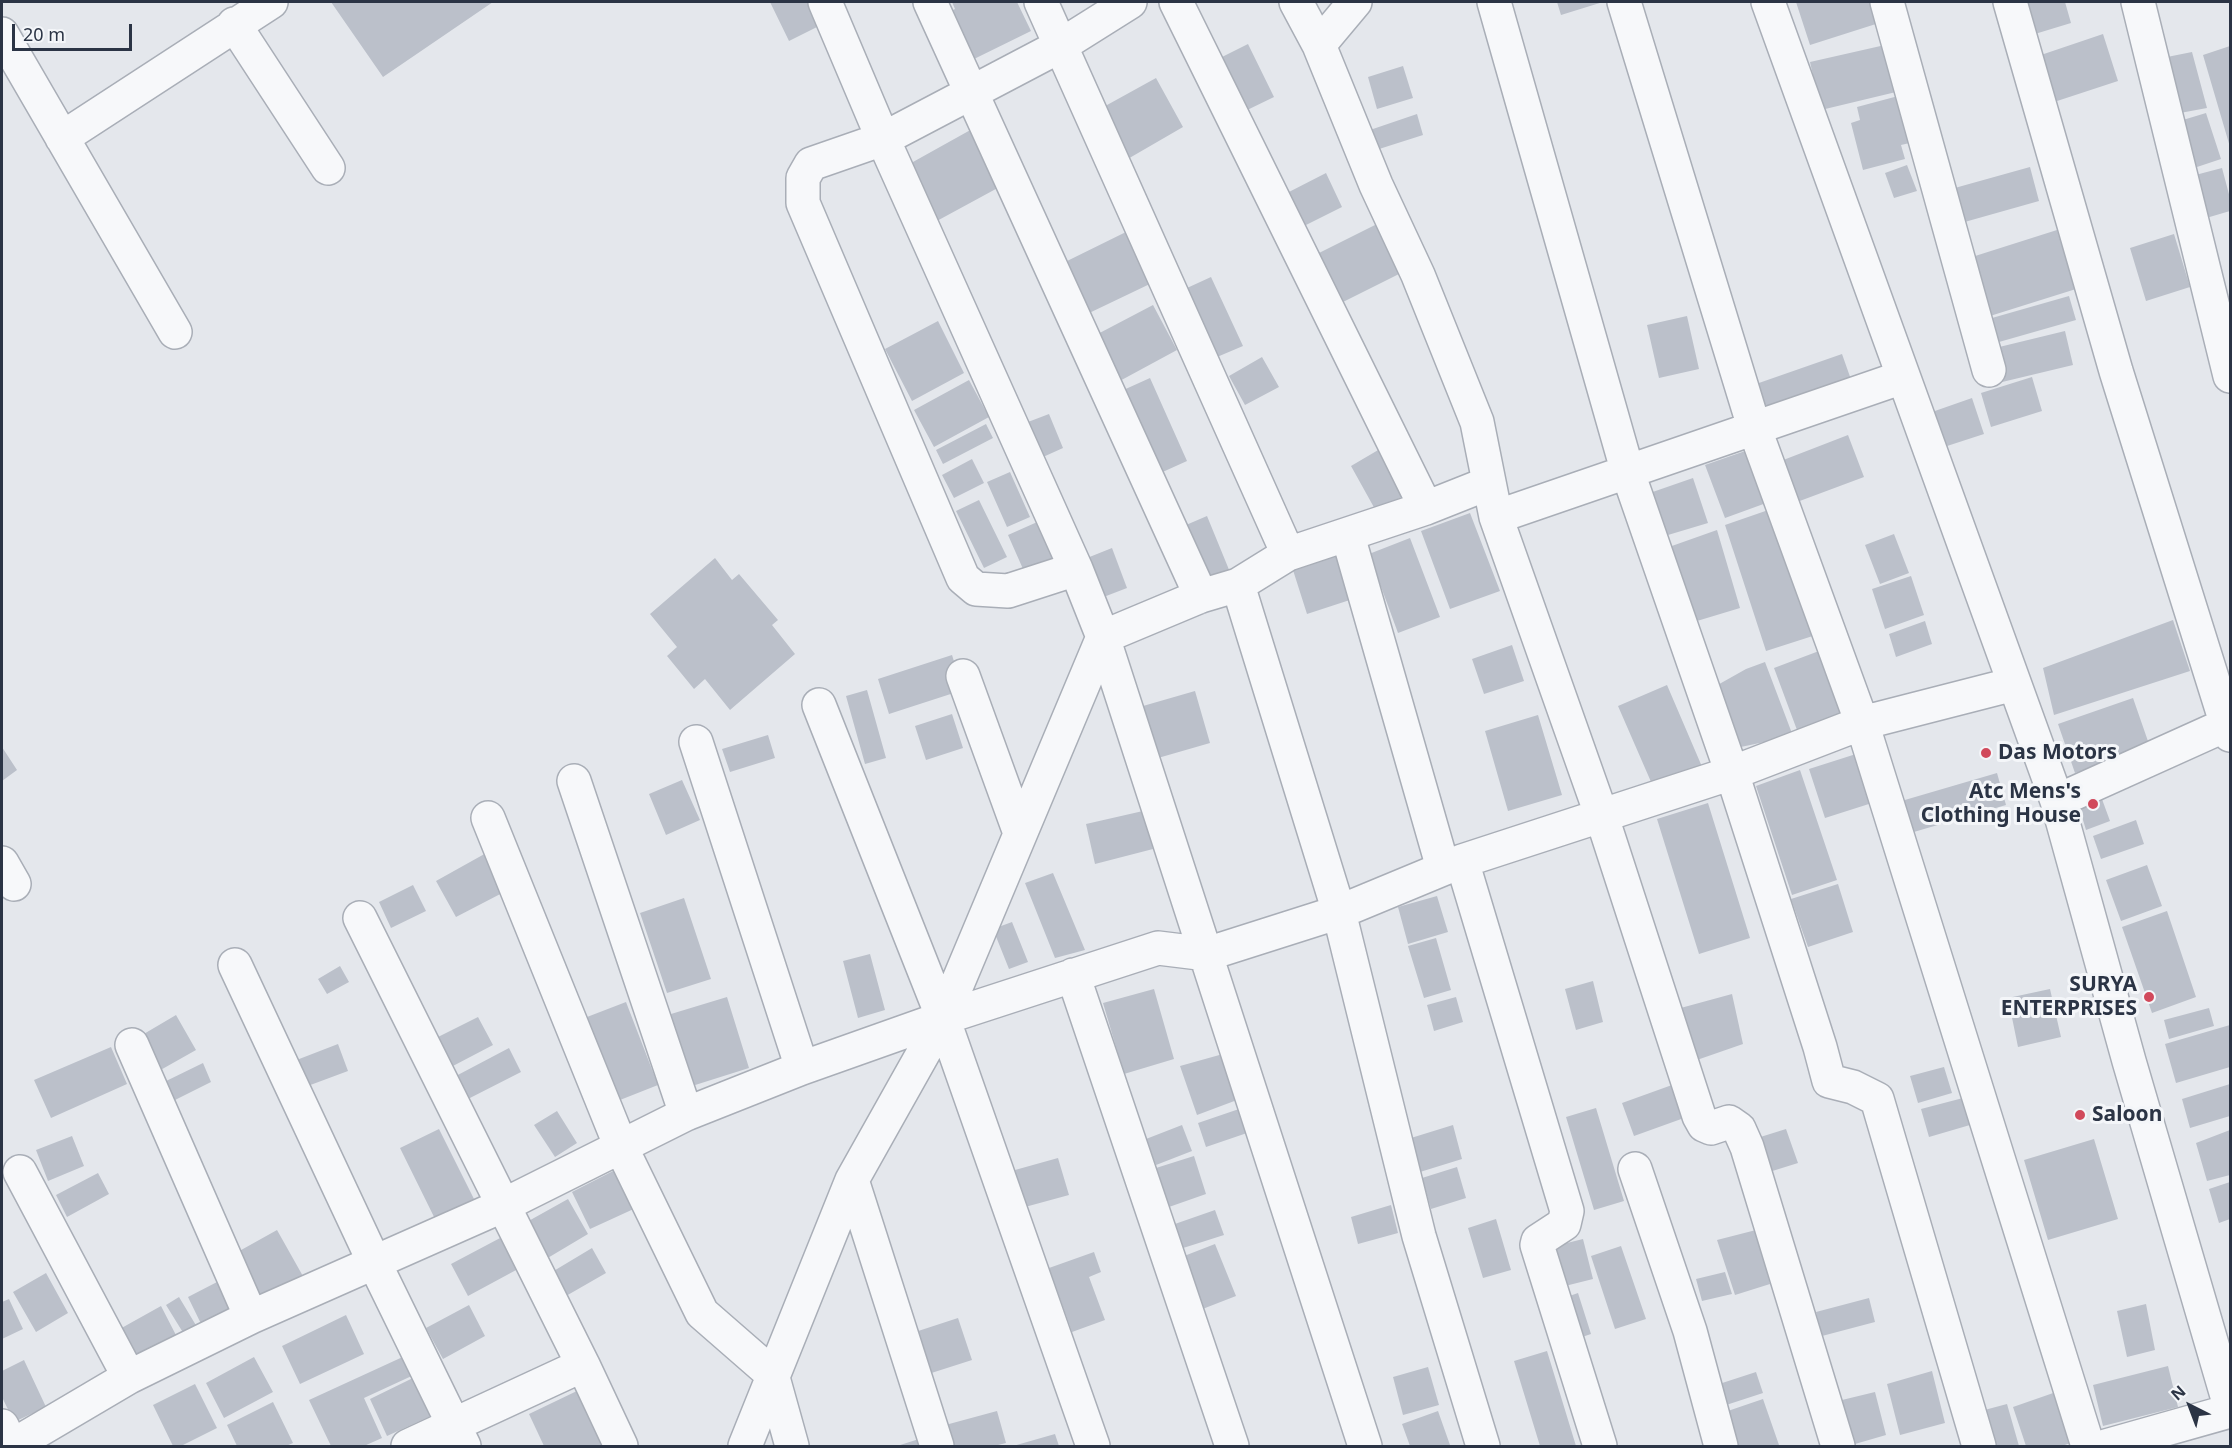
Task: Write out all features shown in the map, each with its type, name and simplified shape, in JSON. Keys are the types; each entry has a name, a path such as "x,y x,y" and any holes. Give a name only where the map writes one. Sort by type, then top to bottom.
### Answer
{"street":[{"path":"62,138 271,2"},
{"path":"825,2 883,139 1076,570 1103,637 1365,1446"},
{"path":"930,2 1201,596"},
{"path":"1041,2 1288,554"},
{"path":"1076,570 1008,591 976,589 963,578 802,203 803,178 811,164 883,139 1060,46 1130,2"},
{"path":"1176,2 1426,508"},
{"path":"1296,2 1319,45 1376,185 1418,275 1477,422 1496,517 1602,814 1699,1116 1704,1125 1711,1128 1728,1122 1734,1125 1739,1129 1747,1147 1839,1446"},
{"path":"1319,45 1355,2"},
{"path":"1494,2 1628,473 1732,773 1829,1081 1852,1087 1877,1099 1979,1446"},
{"path":"1624,2 1754,427 1862,723 2088,1446"},
{"path":"1767,2 2057,801 2230,1406"},
{"path":"1887,2 1989,370"},
{"path":"2010,2 2116,371 2229,727 2057,801"},
{"path":"2138,2 2230,376"},
{"path":"234,24 328,168"},
{"path":"2,34 175,332"},
{"path":"1496,517 1903,377"},
{"path":"745,1446 772,1374 852,1180 943,1018 1103,637 1201,596 1238,585 1288,554 1348,536 1489,483"},
{"path":"1348,536 1567,1211 1564,1224 1538,1241 1537,1245 1600,1446"},
{"path":"1238,585 1339,912 1419,1236 1483,1446"},
{"path":"963,676 1020,833"},
{"path":"2,1426 12,1446 129,1377 251,1317 504,1205 686,1114 802,1068 943,1018 1158,948 1207,954 1339,912 1453,865 1732,773 1862,723 2014,684"},
{"path":"819,705 943,1018 1093,1446"},
{"path":"696,742 802,1068"},
{"path":"574,782 686,1114"},
{"path":"488,818 621,1148 702,1313 772,1374 785,1428 792,1446"},
{"path":"360,918 504,1205 621,1446"},
{"path":"236,965 375,1264 459,1436"},
{"path":"1073,975 1232,1446"},
{"path":"132,1046 251,1317"},
{"path":"1635,1169 1690,1331 1721,1446"},
{"path":"20,1172 129,1377"},
{"path":"852,1180 937,1446"},
{"path":"408,1446 459,1436 583,1365"},
{"path":"2106,1446 2230,1411"}],"building":[{"path":"331,2 493,2 383,77"},
{"path":"770,2 812,2 823,24 789,41"},
{"path":"952,2 1017,2 1031,31 972,60 949,12 955,9"},
{"path":"1557,2 1603,2 1561,15"},
{"path":"1796,2 1872,2 1879,23 1810,45"},
{"path":"2015,2 2065,2 2071,23 2025,37"},
{"path":"2103,34 2118,81 2051,103 2035,57"},
{"path":"1248,44 1274,97 1241,113 1216,60"},
{"path":"1885,45 1896,92 1821,110 1810,62"},
{"path":"2230,46 2230,147 2203,55"},
{"path":"2192,52 2207,108 2180,113 2162,58"},
{"path":"1403,66 1413,98 1377,109 1368,77"},
{"path":"1156,78 1183,127 1126,160 1098,110"},
{"path":"1902,95 1914,142 1901,145 1905,159 1863,170 1851,123 1860,120 1857,107"},
{"path":"2206,113 2221,159 2188,170 2173,123"},
{"path":"1417,114 1423,135 1376,150 1370,130"},
{"path":"974,128 1005,184 935,222 904,167"},
{"path":"1907,165 1917,191 1894,198 1885,173"},
{"path":"2030,167 2039,201 1954,225 1944,191"},
{"path":"2222,168 2230,198 2230,211 2196,221 2184,178"},
{"path":"1326,173 1342,207 1304,226 1287,193"},
{"path":"1379,223 1403,272 1341,303 1317,254"},
{"path":"1130,230 1154,282 1085,315 1061,264"},
{"path":"2057,230 2076,289 1990,316 1972,257"},
{"path":"2174,234 2190,287 2146,301 2130,248"},
{"path":"1211,277 1243,346 1217,357 1187,288"},
{"path":"2069,296 2076,320 1992,344 1985,320"},
{"path":"1153,305 1177,350 1116,383 1092,337"},
{"path":"1687,316 1699,369 1659,378 1647,325"},
{"path":"938,321 964,373 912,401 885,349"},
{"path":"2065,331 2073,365 1998,383 1991,349"},
{"path":"1842,354 1854,388 1767,417 1756,384"},
{"path":"1262,357 1279,387 1245,405 1229,376"},
{"path":"2032,377 2042,411 1991,427 1981,393"},
{"path":"1150,378 1187,461 1156,475 1119,392"},
{"path":"969,380 989,417 934,447 914,410"},
{"path":"1972,398 1984,434 1944,447 1932,412"},
{"path":"1049,414 1063,448 1043,457 1028,422"},
{"path":"986,424 993,438 943,464 936,450"},
{"path":"1848,435 1864,477 1789,505 1773,464"},
{"path":"1385,446 1411,492 1376,511 1351,466"},
{"path":"1748,450 1769,502 1725,518 1705,465"},
{"path":"972,459 984,483 954,498 942,475"},
{"path":"1010,472 1030,517 1007,527 987,482"},
{"path":"1693,478 1708,523 1658,538 1644,495"},
{"path":"979,500 1007,557 984,568 956,511"},
{"path":"1777,507 1819,634 1766,651 1725,525"},
{"path":"1470,513 1500,591 1450,609 1421,531"},
{"path":"1207,516 1232,577 1212,585 1186,525"},
{"path":"1044,519 1062,562 1027,578 1008,535"},
{"path":"1717,530 1740,608 1697,621 1669,547"},
{"path":"1894,534 1909,573 1880,584 1865,545"},
{"path":"1410,538 1440,617 1398,633 1369,554"},
{"path":"1112,548 1127,588 1101,598 1087,558"},
{"path":"1345,550 1359,597 1307,614 1292,567"},
{"path":"715,558 732,580 739,574 778,620 772,625 795,654 730,710 705,679 694,689 667,656 677,647 650,614"},
{"path":"1911,576 1924,615 1885,629 1872,589"},
{"path":"2173,620 2190,671 2054,715 2043,668"},
{"path":"1925,621 1932,644 1896,657 1889,634"},
{"path":"1512,645 1524,681 1484,694 1472,659"},
{"path":"1819,651 1842,713 1797,730 1774,668"},
{"path":"952,655 963,690 889,714 878,679"},
{"path":"1765,662 1793,736 1736,748 1714,687 1746,669"},
{"path":"1667,685 1703,769 1655,791 1618,706"},
{"path":"867,690 886,758 865,764 846,696"},
{"path":"1195,691 1210,743 1158,758 1143,706"},
{"path":"2133,698 2150,747 2075,773 2058,724"},
{"path":"952,714 963,748 926,760 915,726"},
{"path":"1538,715 1562,795 1508,811 1485,731"},
{"path":"768,735 775,758 730,772 722,749"},
{"path":"2,747 17,770 2,781"},
{"path":"1856,754 1872,803 1825,818 1809,769"},
{"path":"1800,770 1837,880 1792,895 1756,786"},
{"path":"1997,773 2006,805 1907,834 1898,802"},
{"path":"682,780 700,820 666,835 649,794"},
{"path":"2099,791 2110,821 2086,830 2077,800"},
{"path":"1708,803 1750,938 1699,954 1657,819"},
{"path":"1143,811 1153,849 1095,864 1086,824"},
{"path":"2136,820 2144,844 2101,859 2093,836"},
{"path":"488,852 508,890 456,917 436,881"},
{"path":"2147,865 2162,906 2121,921 2106,880"},
{"path":"1053,873 1085,950 1055,958 1025,883"},
{"path":"1838,884 1853,932 1808,947 1791,899"},
{"path":"413,885 426,911 391,928 379,902"},
{"path":"1437,896 1448,932 1408,944 1398,907"},
{"path":"684,898 711,979 667,993 640,913"},
{"path":"2167,911 2196,997 2152,1013 2122,927"},
{"path":"1012,922 1028,962 1009,969 993,929"},
{"path":"1436,938 1451,990 1424,998 1408,946"},
{"path":"870,954 885,1010 858,1018 843,961"},
{"path":"340,966 349,982 327,994 318,979"},
{"path":"1593,981 1603,1022 1576,1030 1565,989"},
{"path":"1154,989 1174,1059 1124,1074 1103,1003"},
{"path":"2050,989 2061,1037 2018,1047 2008,998"},
{"path":"1732,994 1743,1044 1694,1061 1677,1009"},
{"path":"727,997 749,1068 692,1086 671,1014"},
{"path":"1456,997 1463,1022 1434,1031 1427,1005"},
{"path":"626,1002 658,1085 620,1100 587,1017"},
{"path":"2209,1008 2214,1026 2169,1039 2164,1020"},
{"path":"176,1015 196,1050 157,1072 137,1038"},
{"path":"478,1017 493,1045 451,1067 436,1038"},
{"path":"2230,1025 2230,1067 2176,1083 2165,1044"},
{"path":"338,1044 348,1071 305,1087 294,1061"},
{"path":"111,1047 127,1084 51,1118 34,1080"},
{"path":"509,1048 521,1072 466,1100 454,1077"},
{"path":"1223,1054 1237,1100 1197,1115 1180,1066"},
{"path":"203,1063 211,1082 169,1103 160,1084"},
{"path":"1944,1067 1952,1093 1918,1103 1910,1076"},
{"path":"2230,1084 2230,1116 2190,1128 2182,1099"},
{"path":"1672,1085 1684,1118 1634,1136 1622,1103"},
{"path":"1963,1098 1970,1125 1929,1137 1921,1109"},
{"path":"1596,1108 1624,1201 1594,1210 1566,1117"},
{"path":"1239,1109 1247,1133 1206,1147 1198,1123"},
{"path":"557,1111 577,1143 555,1157 534,1125"},
{"path":"1182,1125 1192,1151 1156,1165 1146,1139"},
{"path":"1453,1125 1462,1159 1420,1172 1411,1138"},
{"path":"439,1129 478,1207 439,1227 400,1148"},
{"path":"1786,1129 1798,1163 1766,1173 1754,1139"},
{"path":"2230,1130 2230,1175 2207,1181 2196,1143"},
{"path":"72,1136 84,1166 48,1181 36,1150"},
{"path":"2094,1139 2118,1219 2048,1240 2024,1160"},
{"path":"1194,1156 1206,1194 1169,1207 1156,1168"},
{"path":"1058,1158 1069,1195 1025,1207 1015,1170"},
{"path":"1457,1167 1466,1198 1431,1209 1422,1178"},
{"path":"619,1168 638,1207 590,1229 572,1192"},
{"path":"98,1173 109,1194 67,1217 56,1195"},
{"path":"2230,1182 2230,1219 2219,1223 2209,1189"},
{"path":"568,1199 588,1234 546,1259 525,1223"},
{"path":"1391,1205 1398,1233 1358,1244 1351,1217"},
{"path":"1215,1210 1224,1235 1180,1249 1172,1225"},
{"path":"1496,1219 1511,1270 1483,1278 1468,1228"},
{"path":"277,1230 304,1278 261,1302 234,1254"},
{"path":"1756,1230 1770,1284 1735,1295 1717,1240"},
{"path":"502,1237 518,1269 468,1296 451,1264"},
{"path":"1583,1239 1593,1279 1557,1288 1547,1248"},
{"path":"1215,1244 1236,1296 1200,1310 1179,1258"},
{"path":"1621,1246 1646,1319 1615,1329 1591,1256"},
{"path":"592,1248 606,1273 566,1296 552,1272"},
{"path":"1094,1252 1101,1272 1089,1277 1105,1320 1072,1332 1049,1268"},
{"path":"1725,1272 1732,1294 1702,1301 1696,1279"},
{"path":"46,1273 68,1313 36,1332 13,1292"},
{"path":"219,1281 236,1317 205,1332 188,1297"},
{"path":"1578,1293 1591,1334 1573,1340 1561,1299"},
{"path":"179,1297 200,1332 187,1339 166,1305"},
{"path":"1869,1298 1875,1322 1822,1336 1816,1312"},
{"path":"9,1299 23,1329 2,1339 2,1302"},
{"path":"2146,1304 2155,1350 2127,1357 2117,1311"},
{"path":"469,1305 485,1336 443,1359 426,1328"},
{"path":"161,1306 178,1339 136,1362 118,1330"},
{"path":"346,1315 364,1354 300,1384 282,1346"},
{"path":"958,1318 972,1360 922,1376 909,1334"},
{"path":"1547,1351 1576,1446 1540,1446 1514,1361"},
{"path":"407,1355 416,1374 364,1398 382,1438 364,1446 331,1446 309,1400"},
{"path":"254,1357 273,1392 224,1418 206,1383"},
{"path":"24,1360 46,1407 14,1422 2,1397 2,1371"},
{"path":"2168,1366 2178,1407 2103,1426 2093,1385"},
{"path":"1428,1367 1439,1405 1403,1415 1393,1377"},
{"path":"1932,1371 1945,1423 1900,1435 1887,1384"},
{"path":"1756,1372 1763,1393 1720,1407 1713,1386"},
{"path":"417,1376 435,1414 387,1436 370,1399"},
{"path":"195,1384 217,1428 181,1446 173,1446 153,1405"},
{"path":"579,1390 606,1446 544,1446 529,1414"},
{"path":"2059,1391 2076,1441 2062,1446 2026,1446 2013,1407"},
{"path":"1875,1392 1886,1435 1855,1444 1842,1400"},
{"path":"1763,1399 1779,1445 1731,1446 1719,1414"},
{"path":"273,1402 293,1443 286,1446 237,1446 227,1425"},
{"path":"2007,1404 2019,1446 1986,1446 1977,1412"},
{"path":"997,1411 1006,1443 994,1446 943,1446 938,1427"},
{"path":"1438,1411 1450,1445 1410,1446 1402,1424"},
{"path":"1055,1434 1059,1446 1013,1446"},
{"path":"919,1439 922,1446 897,1446"}],"place":[{"name":"Das Motors","path":"1986,753"},
{"name":"Atc Mens's Clothing House","path":"2093,804"},
{"name":"SURYA ENTERPRISES","path":"2149,997"},
{"name":"Saloon","path":"2080,1115"}]}
